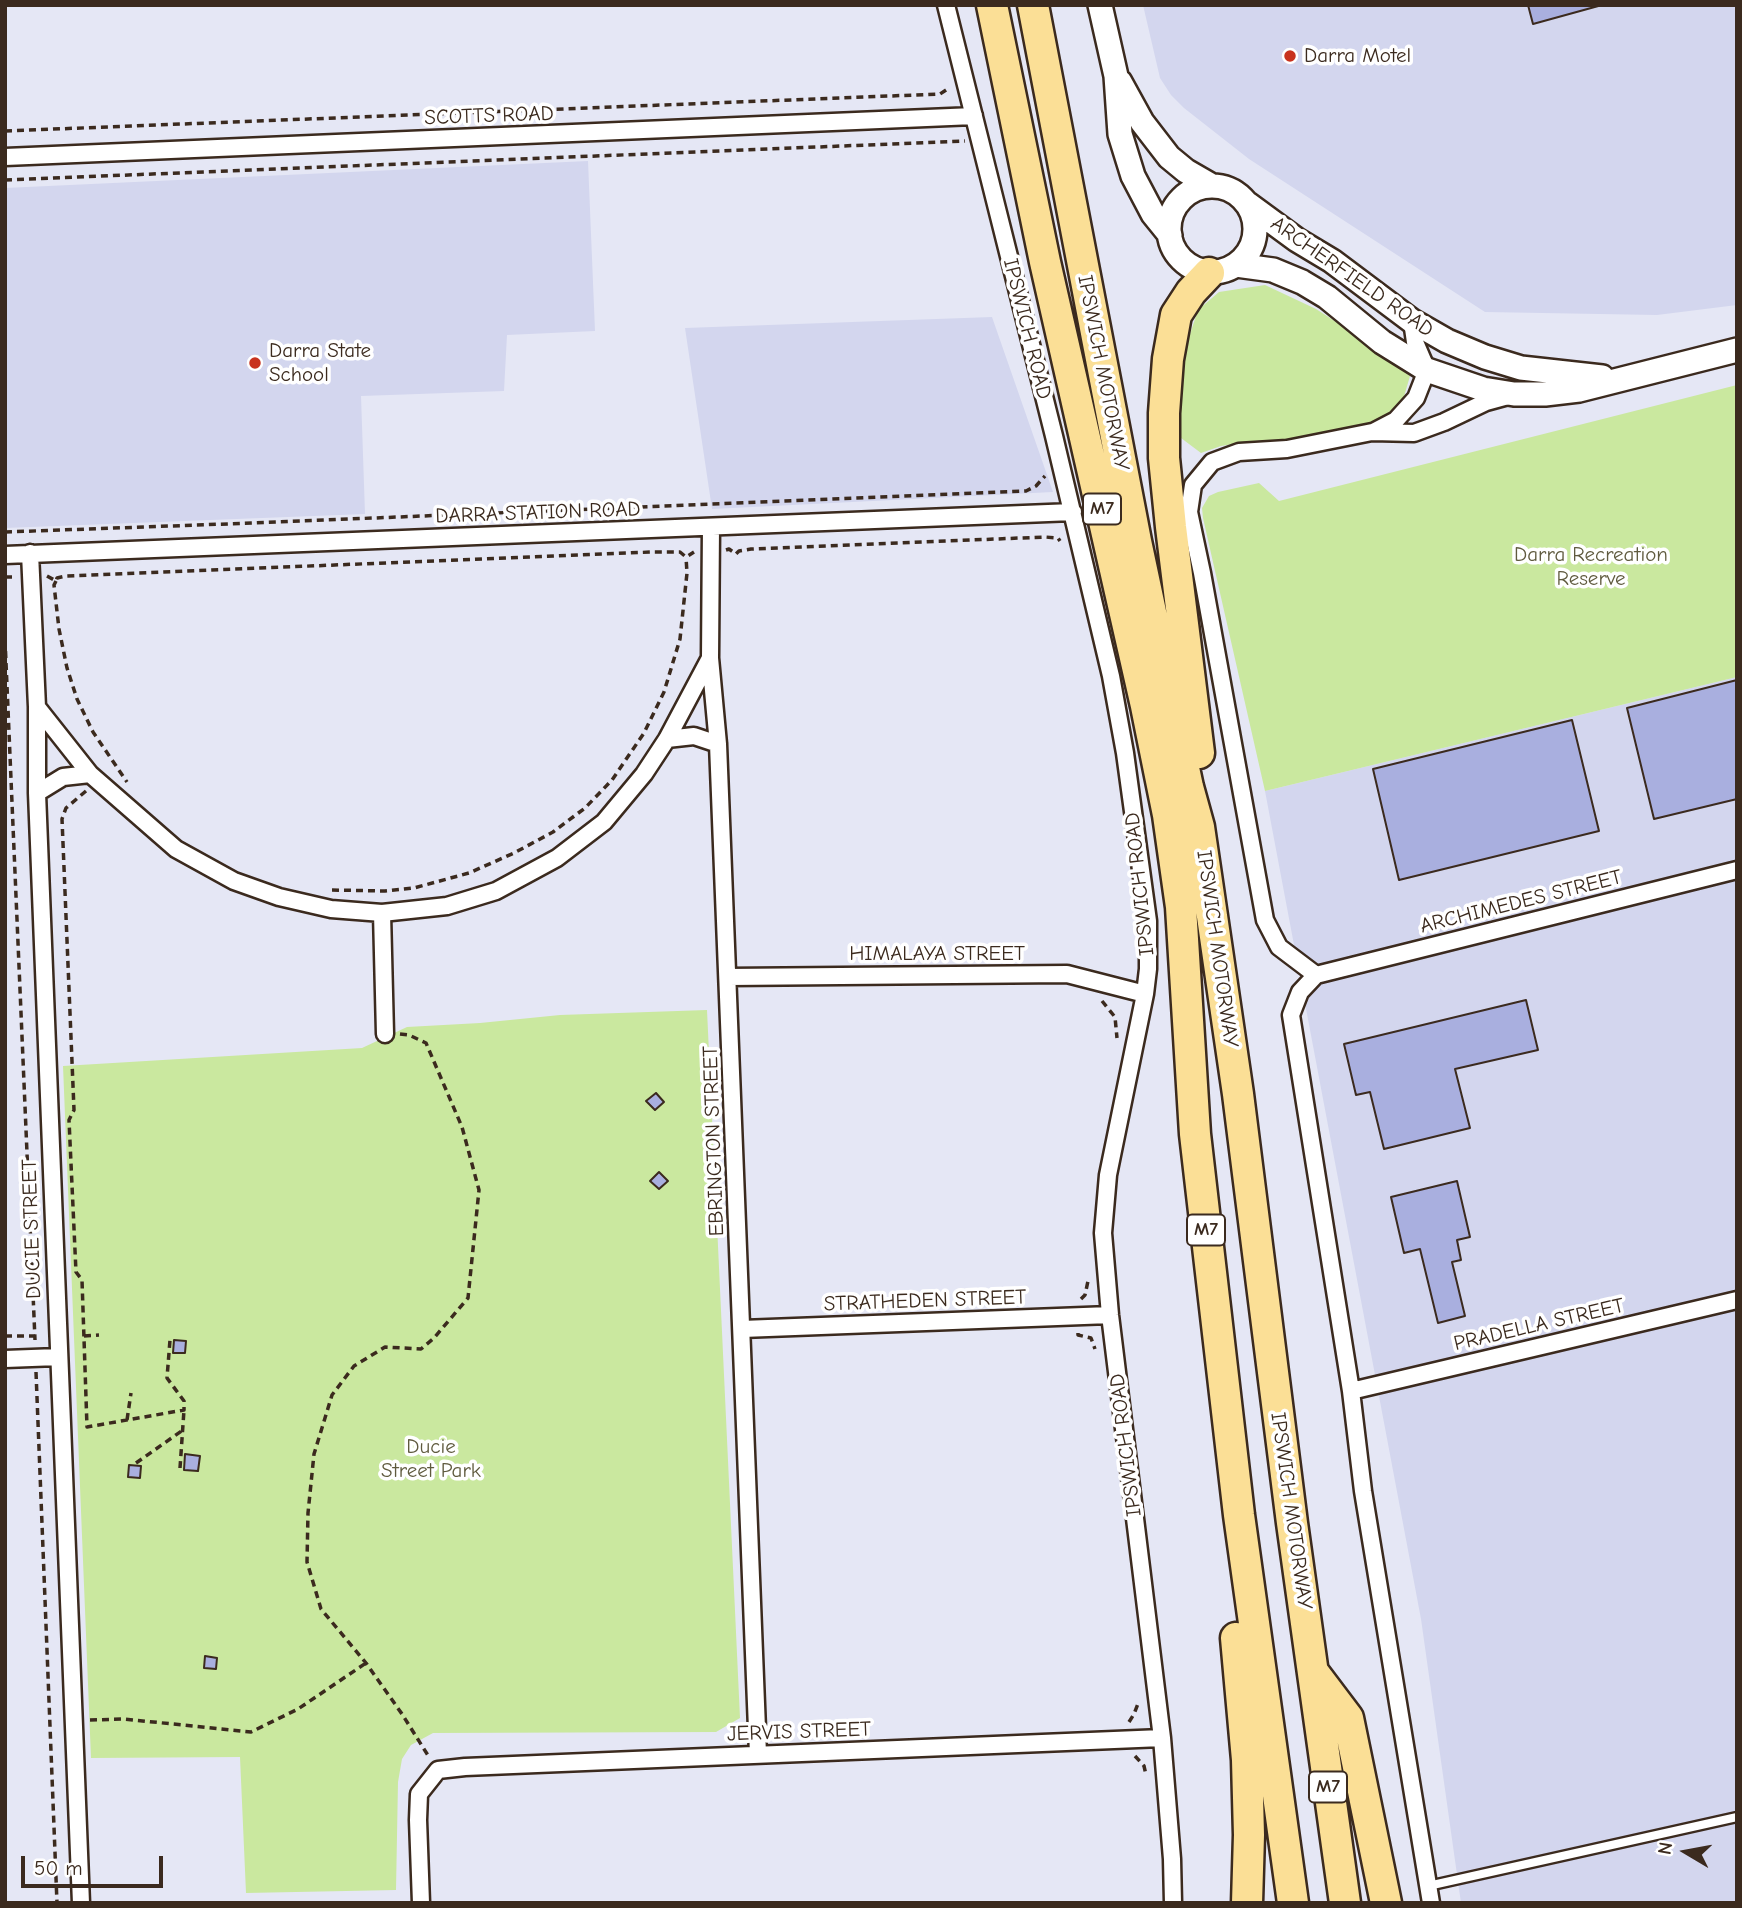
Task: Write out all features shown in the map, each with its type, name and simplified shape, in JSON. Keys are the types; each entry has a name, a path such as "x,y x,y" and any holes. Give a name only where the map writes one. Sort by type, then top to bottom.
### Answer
{"highway":[{"name":"IPSWICH MOTORWAY","path":"992,5 1045,262 1135,652 1168,815 1181,907 1195,1134 1239,1515 1293,1903"},
{"name":"IPSWICH MOTORWAY","path":"1033,5 1136,541 1188,787 1199,827 1238,1094 1292,1524 1345,1903"},
{"path":"1199,827 1202,776 1171,527 1164,458 1164,413 1168,359 1176,315 1191,292 1223,269"},
{"path":"1239,1515 1227,1544 1247,1760 1250,1835 1247,1903"},
{"path":"1313,1671 1348,1718 1386,1903"}],"main road":[{"path":"1100,5 1116,76 1120,134 1133,176 1153,214 1170,235"},
{"path":"1116,76 1142,122 1169,157 1186,171 1212,186"},
{"path":"1212,186 1226,188 1238,194 1248,204 1254,217 1253,244 1246,256 1223,269 1195,269 1183,261 1174,249 1170,220 1175,207 1185,196 1198,188 1212,186"},
{"name":"ARCHERFIELD ROAD","path":"1248,204 1297,240 1332,261 1412,321 1447,341 1485,358 1521,368 1622,379"},
{"name":"ARCHERFIELD ROAD","path":"1223,269 1273,270 1302,282 1327,297 1382,342 1427,369 1483,389 1514,394 1579,390 1737,349"}],"street":[{"name":"IPSWICH ROAD","path":"946,5 1073,512 1111,676 1125,752 1148,921 1145,994 1108,1175 1103,1233 1110,1315 1162,1738 1173,1903"},
{"name":"SCOTTS ROAD","path":"5,157 974,116"},
{"path":"1372,432 1396,420 1416,398 1427,369 1415,342 1412,321"},
{"path":"1430,1895 1363,1491 1351,1391 1291,1015 1300,992 1316,975 1279,947 1265,920 1189,512 1193,485 1212,462 1239,452 1287,449 1372,432 1414,433 1486,402 1514,394"},
{"name":"DARRA STATION ROAD","path":"5,555 1073,512"},
{"name":"EBRINGTON STREET","path":"710,527 710,657 718,744 758,1755"},
{"name":"DUCIE STREET","path":"30,554 58,1357 81,1903"},
{"path":"37,707 93,776 176,849 234,881 279,897 331,909 382,913 447,905 496,891 557,858 604,822 644,774 667,739 710,657"},
{"path":"667,739 694,736 718,744"},
{"path":"37,793 63,777 93,776"},
{"name":"ARCHIMEDES STREET","path":"1316,975 1737,870"},
{"path":"382,913 385,1034"},
{"name":"HIMALAYA STREET","path":"728,977 1067,974 1145,994"},
{"name":"PRADELLA STREET","path":"1351,1391 1737,1300"},
{"name":"STRATHEDEN STREET","path":"742,1329 1110,1315"},
{"path":"5,1359 58,1357"},
{"name":"JERVIS STREET","path":"438,1770 1162,1738"},
{"path":"421,1903 419,1794 438,1770"}],"lane":[{"path":"1430,1895 1737,1817"}],"path":[{"path":"5,131 940,94 949,89 952,81"},
{"path":"5,180 967,141"},
{"path":"5,532 1026,491 1036,486 1045,476 1046,467"},
{"path":"686,556 692,552 729,549 736,554 751,549 1045,537 1058,538 1064,544"},
{"path":"131,786 93,732 77,699 59,629 54,585 57,578 652,552 680,552 686,556"},
{"path":"328,890 384,891 414,888 469,873 553,832 585,808 612,780 644,733 664,692 680,639 687,573 686,556"},
{"path":"5,577 49,576 56,581"},
{"path":"5,639 57,1903"},
{"path":"93,776 88,790 66,808 62,819 74,1110 69,1120 76,1272 82,1280 87,1427 184,1410"},
{"path":"385,1034 409,1035 426,1043 462,1127 479,1190 468,1298 435,1338 421,1349 385,1347 354,1366 332,1395 314,1454 308,1513 307,1562 321,1609 366,1663 438,1770"},
{"path":"84,1336 99,1335"},
{"path":"5,1336 35,1336"},
{"path":"170,1340 167,1378 184,1401 180,1468"},
{"path":"127,1420 131,1393"},
{"path":"136,1463 183,1430"},
{"path":"74,1720 124,1719 251,1732 298,1709 366,1663"}],"shaded area":[{"path":"1143,5 1737,5 1737,305 1657,315 1485,312 1249,159 1184,108 1160,78"},
{"name":"Darra State School","path":"588,161 595,331 507,335 504,391 361,396 365,514 5,528 5,188"},
{"path":"992,317 1053,492 712,509 685,328"},
{"path":"1737,677 1737,1903 1461,1903 1421,1619 1265,791"}],"green space":[{"path":"1265,285 1316,309 1358,336 1410,376 1403,400 1384,420 1292,440 1252,441 1221,446 1201,453 1181,438 1185,349 1198,310 1219,292"},
{"name":"Darra Recreation Reserve","path":"1737,385 1737,677 1265,791 1203,518 1202,508 1209,496 1259,483 1279,501"},
{"name":"Ducie Street Park","path":"707,1010 740,1718 716,1732 433,1733 411,1745 402,1759 398,1782 396,1890 246,1893 240,1757 91,1758 63,1066 362,1048 407,1027 560,1015"}],"building":[{"path":"1528,5 1602,5 1533,24"},
{"path":"1737,680 1737,799 1654,819 1627,708"},
{"path":"1572,720 1599,831 1399,880 1373,769"},
{"path":"1526,1000 1538,1050 1455,1069 1470,1128 1384,1149 1370,1092 1356,1095 1344,1044"},
{"path":"656,1093 664,1102 655,1110 646,1101"},
{"path":"659,1172 668,1181 659,1189 650,1181"},
{"path":"1457,1181 1470,1237 1457,1240 1461,1260 1452,1262 1465,1316 1438,1323 1420,1249 1404,1253 1391,1197"},
{"path":"174,1340 186,1341 185,1353 173,1353"},
{"path":"185,1454 200,1456 198,1471 184,1470"},
{"path":"129,1465 141,1466 140,1478 128,1477"},
{"path":"205,1656 217,1658 216,1669 204,1668"}],"place":[{"name":"Darra Motel","path":"1290,56"},
{"name":"Darra State School","path":"255,363"}]}
